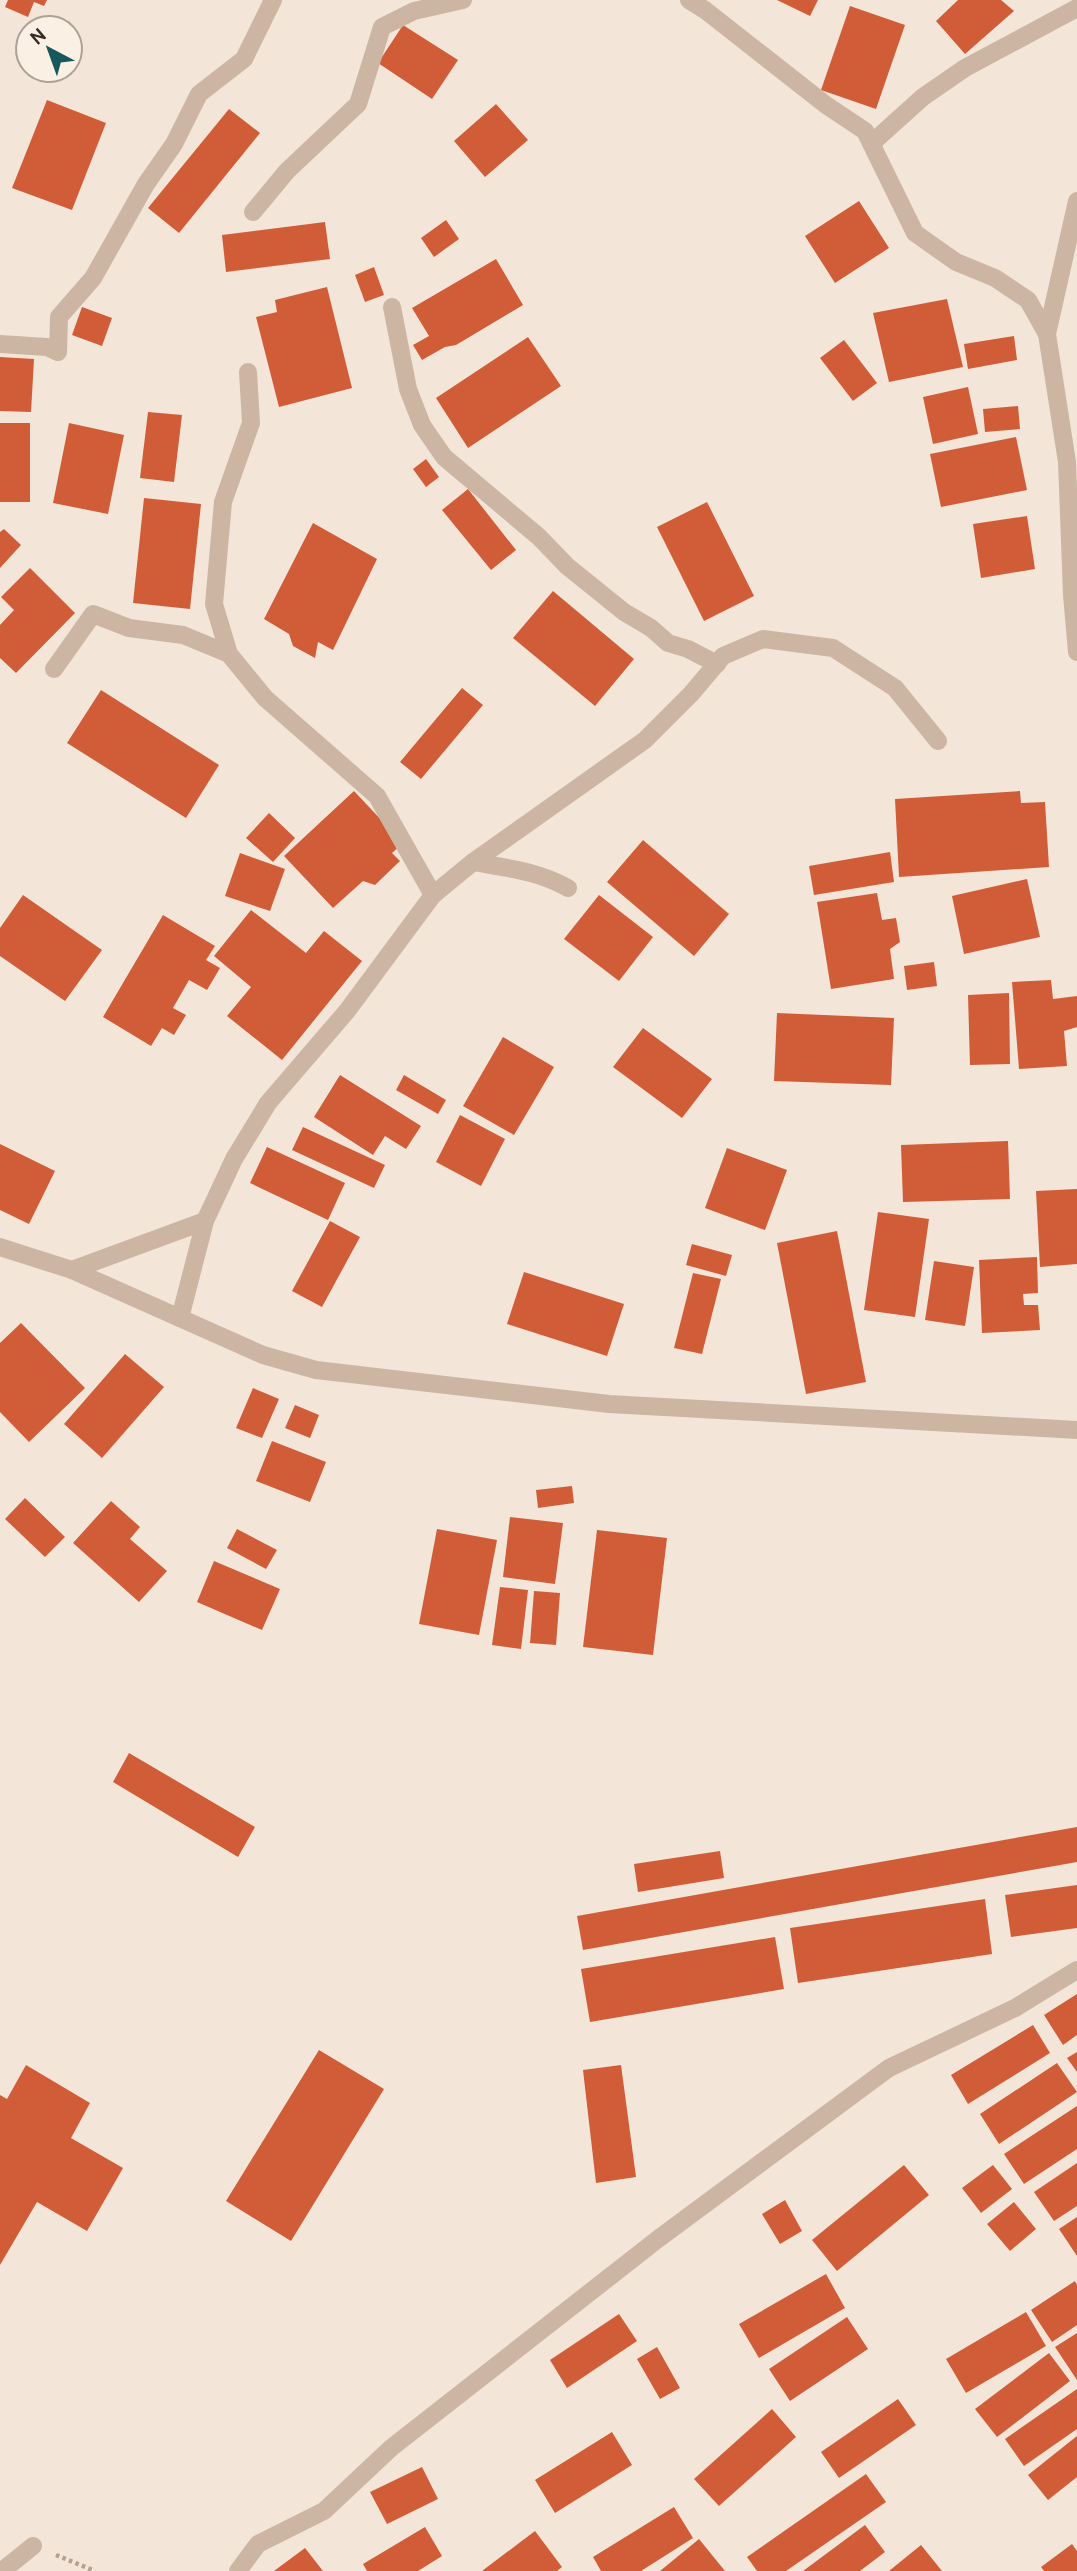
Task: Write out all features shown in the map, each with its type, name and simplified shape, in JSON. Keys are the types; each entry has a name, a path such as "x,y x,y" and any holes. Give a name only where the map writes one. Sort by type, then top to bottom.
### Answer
{"street":[{"path":"0,344 47,347 58,352 59,317 93,278 146,184 174,144 199,94 244,59 273,0"},
{"path":"253,212 287,171 358,104 382,27 414,11 463,0"},
{"path":"688,0 706,5 826,106 865,131 873,142 915,233 956,262 995,278 1028,300 1047,334 1067,462 1077,652"},
{"path":"873,142 923,97 965,68 1077,8"},
{"path":"1047,334 1077,201"},
{"path":"392,307 408,389 422,425 444,457 539,537 567,566 624,612 651,628 668,643 688,649 717,664"},
{"path":"248,372 250,423 223,502 217,556 214,604 229,654 265,698 377,796 433,895"},
{"path":"54,669 93,614 129,628 183,635 229,654"},
{"path":"180,1318 205,1221 234,1160 268,1103 348,1011 433,895 474,862 645,740 691,694 723,656 763,639 833,648 895,688 938,741"},
{"path":"474,862 528,871 548,877 568,888"},
{"path":"72,1270 205,1221"},
{"path":"0,1247 72,1270 263,1355 316,1370 609,1404 1077,1430"},
{"path":"238,2571 258,2544 324,2511 402,2439 658,2239 889,2068 1015,2008 1077,1970"},
{"path":"2,2571 33,2546"}],"path":[{"path":"33,2546 94,2571"}],"building":[{"path":"8,0 47,0 44,6 34,2 29,14 21,14 5,7"},
{"path":"777,0 818,0 810,16"},
{"path":"958,0 1001,0 1014,11 965,54 936,21"},
{"path":"850,6 905,25 876,109 821,90"},
{"path":"403,25 458,60 432,99 378,63"},
{"path":"47,100 106,123 72,210 12,188"},
{"path":"496,104 528,140 485,177 454,141"},
{"path":"229,109 260,133 179,233 148,208"},
{"path":"859,201 889,248 835,283 805,236"},
{"path":"446,220 459,239 434,257 421,238"},
{"path":"325,222 330,259 226,272 222,235"},
{"path":"496,259 523,305 456,345 445,347 422,360 413,345 429,336 412,308"},
{"path":"374,267 384,295 365,302 355,275"},
{"path":"327,287 352,388 279,407 256,317 277,312 275,300"},
{"path":"947,299 963,367 889,382 873,313"},
{"path":"82,307 112,318 102,346 72,335"},
{"path":"1014,336 1017,360 968,369 964,344"},
{"path":"528,337 561,386 468,448 436,398"},
{"path":"844,340 877,383 853,401 820,358"},
{"path":"0,357 34,359 31,412 0,411"},
{"path":"968,387 978,434 933,444 923,397"},
{"path":"1018,406 1020,429 985,432 983,409"},
{"path":"148,412 182,415 174,482 140,478"},
{"path":"0,423 30,423 30,502 0,502"},
{"path":"69,423 124,435 108,514 53,503"},
{"path":"1016,437 1027,490 941,507 930,454"},
{"path":"426,459 439,477 426,487 413,469"},
{"path":"468,489 516,550 491,570 442,510"},
{"path":"144,498 201,504 190,609 133,603"},
{"path":"707,502 754,596 704,621 657,527"},
{"path":"1027,516 1035,569 981,578 973,524"},
{"path":"313,523 377,559 333,650 318,642 315,658 293,646 289,634 264,619"},
{"path":"4,529 21,545 0,568 0,532"},
{"path":"30,568 75,613 16,673 0,658 0,625 14,610 1,597"},
{"path":"553,591 634,659 595,706 513,638"},
{"path":"462,688 483,705 421,779 400,762"},
{"path":"101,690 219,765 186,818 67,743"},
{"path":"354,791 403,843 392,853 400,861 375,885 363,881 333,908 284,856"},
{"path":"1020,791 1021,803 1045,802 1049,867 899,877 895,799"},
{"path":"269,813 295,838 273,862 246,838"},
{"path":"643,840 729,914 694,956 607,882"},
{"path":"890,852 894,882 814,895 809,866"},
{"path":"240,853 285,869 270,911 225,896"},
{"path":"1027,879 1040,937 964,954 952,896"},
{"path":"877,893 882,920 896,918 900,942 890,949 894,979 831,989 817,902"},
{"path":"23,895 102,950 65,1001 0,956 0,928"},
{"path":"599,895 653,937 619,981 564,939"},
{"path":"251,910 306,953 324,931 362,961 282,1060 227,1016 251,987 214,956"},
{"path":"163,915 215,946 206,960 220,968 207,990 189,980 173,1008 186,1015 174,1035 162,1028 151,1046 103,1017"},
{"path":"934,962 937,986 907,990 904,966"},
{"path":"1051,980 1053,999 1077,996 1077,1027 1064,1031 1067,1066 1019,1069 1012,982"},
{"path":"1009,993 1010,1064 970,1065 968,995"},
{"path":"777,1013 894,1018 891,1085 774,1081"},
{"path":"643,1028 712,1079 682,1118 613,1067"},
{"path":"503,1037 554,1067 514,1135 463,1106"},
{"path":"340,1075 421,1126 406,1149 385,1136 373,1155 314,1117"},
{"path":"404,1075 446,1100 438,1114 396,1090"},
{"path":"460,1115 505,1139 481,1186 436,1162"},
{"path":"303,1127 385,1165 374,1188 292,1150"},
{"path":"1008,1141 1010,1199 903,1202 901,1145"},
{"path":"0,1144 55,1171 29,1224 0,1210"},
{"path":"267,1147 345,1183 328,1220 250,1183"},
{"path":"727,1148 787,1170 765,1230 705,1208"},
{"path":"1077,1189 1077,1264 1040,1267 1036,1191"},
{"path":"878,1212 929,1219 915,1317 864,1310"},
{"path":"330,1221 360,1237 322,1307 292,1291"},
{"path":"837,1231 866,1382 806,1394 777,1243"},
{"path":"692,1244 732,1255 726,1276 686,1265"},
{"path":"1037,1257 1038,1293 1023,1294 1024,1305 1038,1305 1040,1330 982,1333 979,1260"},
{"path":"934,1261 974,1267 965,1326 925,1320"},
{"path":"524,1272 624,1304 607,1356 507,1324"},
{"path":"693,1273 721,1279 702,1354 674,1348"},
{"path":"21,1323 85,1388 29,1442 0,1412 0,1343"},
{"path":"125,1354 164,1387 102,1458 64,1424"},
{"path":"253,1388 279,1399 262,1438 236,1428"},
{"path":"295,1405 319,1415 310,1438 285,1428"},
{"path":"272,1441 326,1462 310,1502 256,1481"},
{"path":"572,1486 574,1503 538,1508 536,1490"},
{"path":"25,1498 65,1537 45,1557 5,1519"},
{"path":"111,1501 140,1527 130,1539 167,1571 139,1602 73,1543"},
{"path":"510,1517 563,1523 555,1584 503,1577"},
{"path":"237,1529 277,1550 266,1569 227,1548"},
{"path":"437,1529 497,1540 479,1635 419,1624"},
{"path":"597,1530 667,1538 653,1655 583,1647"},
{"path":"214,1561 280,1589 262,1630 197,1602"},
{"path":"500,1587 528,1590 521,1649 492,1645"},
{"path":"534,1591 560,1593 556,1645 530,1643"},
{"path":"129,1753 255,1827 238,1857 113,1782"},
{"path":"1077,1827 1077,1862 583,1950 577,1916"},
{"path":"720,1851 724,1878 638,1892 634,1864"},
{"path":"1077,1885 1077,1928 1011,1937 1005,1895"},
{"path":"985,1899 992,1954 798,1983 790,1928"},
{"path":"775,1937 784,1989 590,2022 581,1969"},
{"path":"1077,1994 1077,2035 1063,2045 1044,2015"},
{"path":"1033,2025 1050,2053 968,2104 951,2075"},
{"path":"319,2050 384,2089 291,2241 226,2201"},
{"path":"1077,2052 1077,2072 1067,2058"},
{"path":"1057,2063 1077,2092 999,2144 980,2114"},
{"path":"26,2065 90,2103 71,2138 123,2168 87,2231 37,2202 0,2265 0,2095 7,2099"},
{"path":"621,2065 636,2177 596,2183 583,2070"},
{"path":"1077,2106 1077,2149 1024,2184 1004,2154"},
{"path":"1077,2163 1077,2206 1054,2221 1034,2192"},
{"path":"904,2165 929,2195 837,2271 812,2240"},
{"path":"993,2165 1012,2189 981,2213 962,2188"},
{"path":"785,2200 802,2231 780,2244 762,2214"},
{"path":"1014,2202 1036,2229 1010,2251 987,2224"},
{"path":"1077,2217 1077,2256 1059,2229"},
{"path":"826,2274 845,2308 759,2358 739,2324"},
{"path":"1075,2281 1077,2325 1052,2342 1031,2310"},
{"path":"1026,2312 1046,2346 966,2393 946,2359"},
{"path":"619,2314 637,2341 567,2388 550,2360"},
{"path":"847,2317 868,2349 790,2401 769,2369"},
{"path":"1077,2333 1077,2380 1055,2347"},
{"path":"657,2347 680,2388 660,2399 637,2359"},
{"path":"1049,2353 1070,2381 997,2437 975,2409"},
{"path":"1077,2389 1077,2429 1024,2466 1005,2439"},
{"path":"898,2399 916,2425 839,2478 821,2452"},
{"path":"772,2409 796,2437 719,2506 694,2479"},
{"path":"612,2432 632,2465 555,2513 535,2480"},
{"path":"1077,2436 1077,2477 1048,2500 1028,2475"},
{"path":"422,2467 438,2499 387,2524 370,2492"},
{"path":"866,2474 886,2502 786,2571 757,2571 747,2557"},
{"path":"674,2507 693,2538 641,2571 601,2571 593,2557"},
{"path":"865,2525 885,2552 860,2571 803,2571"},
{"path":"425,2527 442,2556 418,2571 367,2571 363,2564"},
{"path":"535,2531 562,2567 557,2571 482,2571"},
{"path":"699,2539 725,2571 660,2571"},
{"path":"1072,2544 1077,2551 1077,2571 1044,2571 1041,2567"},
{"path":"921,2545 942,2571 889,2571"},
{"path":"305,2548 323,2571 274,2571"}]}
